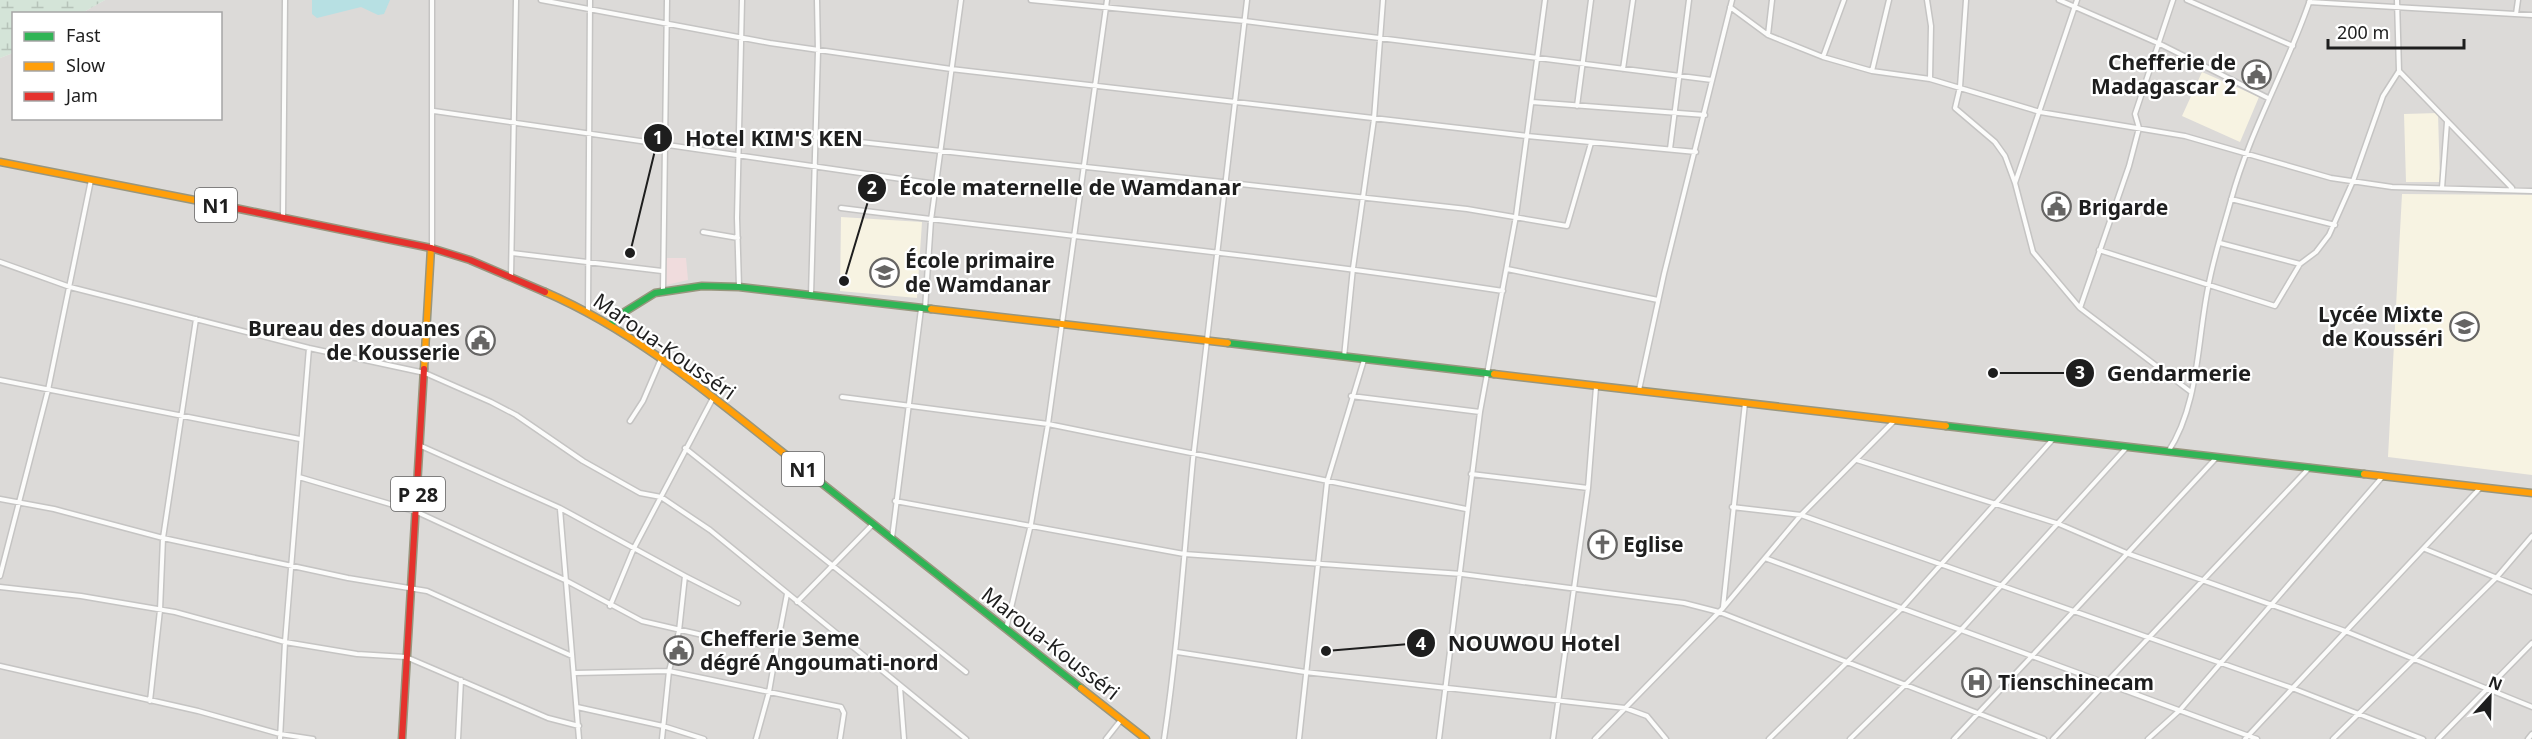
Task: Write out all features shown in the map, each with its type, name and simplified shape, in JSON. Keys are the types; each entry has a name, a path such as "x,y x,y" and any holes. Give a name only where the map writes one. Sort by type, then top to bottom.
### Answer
{"main road":[{"name":"Maroua-Kousséri","path":"0,162 283,216 431,248 511,276 588,310 661,358 1146,739"},
{"name":"P 28","path":"402,739 431,248"},
{"path":"611,324 637,301 663,290 694,285 739,287 923,310 2532,493"}],"street":[{"path":"283,216 285,0"},
{"path":"431,248 434,111 432,0"},
{"path":"511,276 516,0"},
{"path":"541,0 818,51 951,69 1374,119 1696,152"},
{"path":"588,310 590,0"},
{"path":"663,290 667,0"},
{"path":"739,287 742,0"},
{"path":"811,296 818,51 817,0"},
{"path":"892,538 961,0"},
{"path":"1031,0 1245,21 1712,80"},
{"path":"1006,629 1031,524 1048,424 1097,87 1107,0"},
{"path":"1164,739 1177,652 1184,554 1206,341 1247,0"},
{"path":"1344,357 1353,268 1374,119 1383,0"},
{"path":"1439,739 1462,574 1466,509 1471,474 1486,374 1516,216 1545,0"},
{"path":"1577,106 1581,64 1592,0"},
{"path":"1623,69 1633,0"},
{"path":"1670,149 1689,0"},
{"path":"1638,391 1658,300 1732,0"},
{"path":"1768,35 1772,0"},
{"path":"1823,57 1844,0"},
{"path":"1872,71 1889,0"},
{"path":"1927,0 1931,26 1930,79"},
{"path":"1966,0 1960,87 1955,108 1995,142 2005,156 2015,183 2033,252 2080,308 2191,392"},
{"path":"2060,0 2160,44 2268,98"},
{"path":"2015,183 2077,0"},
{"path":"2080,308 2139,128 2135,114 2173,0"},
{"path":"2187,0 2293,46"},
{"path":"2098,250 2275,306 2300,264 2316,252 2335,225 2383,96 2399,70 2397,0"},
{"path":"2516,14 2518,0"},
{"path":"2168,452 2180,432 2191,392 2208,286 2245,153 2293,46 2309,1 2532,15"},
{"path":"1730,6 1768,35 1823,57 1872,71 1930,79 2040,112 2177,134 2309,173 2353,181 2392,187 2512,188 2532,191"},
{"path":"2399,70 2512,188"},
{"path":"1532,102 1705,115"},
{"path":"434,111 665,142 936,184"},
{"path":"2442,188 2447,122"},
{"path":"815,137 1516,216 1567,226 1591,143"},
{"path":"0,576 48,390 92,180"},
{"path":"2231,199 2335,225"},
{"path":"841,208 1216,255 1353,268 1503,291"},
{"path":"703,232 738,238"},
{"path":"2220,243 2300,264"},
{"path":"512,253 588,260 662,271"},
{"path":"0,262 70,287 309,348 425,373 510,412 583,461 640,493 661,496 710,530 966,739"},
{"path":"1507,269 1658,300"},
{"path":"150,701 160,610 163,538 196,319"},
{"path":"280,736 300,439 309,348"},
{"path":"630,421 643,401 661,358"},
{"path":"1299,739 1327,482 1351,396 1364,360"},
{"path":"0,380 300,439"},
{"path":"1552,739 1588,488 1596,387"},
{"path":"1351,396 1480,412"},
{"path":"842,397 1048,424 1466,509"},
{"path":"610,606 634,548 713,398"},
{"path":"1723,608 1745,402"},
{"path":"1595,739 1723,608 1801,514 1857,460 1895,419"},
{"path":"1769,739 1902,608 1993,503 2054,438"},
{"path":"420,446 560,508 738,603"},
{"path":"1850,739 1960,631 2127,447"},
{"path":"685,448 966,672"},
{"path":"1954,739 2076,611 2217,457"},
{"path":"1857,460 2059,524 2129,554 2270,606 2346,631 2532,707"},
{"path":"2053,739 2152,637 2310,467"},
{"path":"1471,474 1588,488"},
{"path":"2148,739 2180,710 2219,662 2384,476"},
{"path":"298,477 417,513 567,581 610,606 642,621 724,640 777,646"},
{"path":"2246,737 2481,487"},
{"path":"0,499 54,509 163,538 348,578 411,587 444,598 572,656"},
{"path":"895,501 1031,524 1184,554 1462,574 1684,603 1719,612 2044,739"},
{"path":"1732,507 1801,514 2152,637 2423,739"},
{"path":"560,508 579,739"},
{"path":"797,602 873,523"},
{"path":"2332,739 2497,577 2532,536"},
{"path":"2425,549 2532,592"},
{"path":"1765,558 2180,710 2246,737 2257,739"},
{"path":"662,739 669,670 679,631 685,576"},
{"path":"0,587 81,596 160,610 285,642 357,654 406,657 548,718 579,726"},
{"path":"756,739 769,692 788,594"},
{"path":"2438,739 2532,643"},
{"path":"1177,652 1305,672 1625,708 1647,716 1666,739"},
{"path":"0,666 198,711 280,736 313,739"},
{"path":"575,673 669,670 841,707 844,713 840,739"},
{"path":"458,739 461,680"},
{"path":"900,687 904,739"},
{"path":"578,707 663,726 704,739"},
{"path":"1106,739 1121,720"},
{"path":"2528,739 2532,734"}],"shaded area":[{"path":"105,0 2532,0 2532,739 0,739 0,58 12,53 12,120 222,120 222,12 84,12"},
{"path":"2202,72 2259,97 2240,142 2182,116"},
{"path":"2438,113 2440,182 2406,182 2404,114"},
{"name":"Lycée Mixte de Kousséri","path":"2402,194 2532,195 2532,475 2388,457"},
{"name":"École primaire de Wamdanar","path":"841,217 922,222 917,298 840,291"},
{"path":"663,258 686,258 688,280 662,286"},
{"name":"Eglise","path":"1584,525 1623,531 1619,561 1582,556"}],"green space":[{"path":"0,0 105,0 84,12 12,12 12,53 0,58"}],"water":[{"path":"312,0 390,0 384,14 378,15 361,7 317,18 312,14"}],"traffic: fast":[{"path":"611,324 626,311 655,293 702,286 739,287 931,309"},
{"path":"1228,343 1494,374"},
{"path":"1946,426 2364,474"},
{"path":"805,470 1081,688"}],"traffic: slow":[{"path":"0,162 230,207"},
{"path":"424,369 431,248"},
{"path":"545,292 615,328 648,350 712,396 805,470"},
{"path":"931,309 1228,343"},
{"path":"1494,374 1946,426"},
{"path":"2364,474 2532,493"},
{"path":"1081,688 1146,739"}],"traffic: jam":[{"path":"230,207 431,248 470,260 545,292"},
{"path":"402,739 424,369"}],"place":[{"name":"Chefferie de Madagascar 2","path":"2257,74"},
{"name":"Brigarde","path":"2057,207"},
{"name":"Hotel KIM'S KEN","path":"630,253"},
{"name":"École primaire de Wamdanar","path":"884,272"},
{"name":"École maternelle de Wamdanar","path":"844,281"},
{"name":"Lycée Mixte de Kousséri","path":"2464,326"},
{"name":"Bureau des douanes de Kousserie","path":"481,340"},
{"name":"Gendarmerie","path":"1993,373"},
{"name":"Eglise","path":"1602,544"},
{"name":"Chefferie 3eme dégré Angoumati-nord","path":"679,650"},
{"name":"NOUWOU Hotel","path":"1326,651"},
{"name":"Tienschinecam","path":"1977,682"}]}
